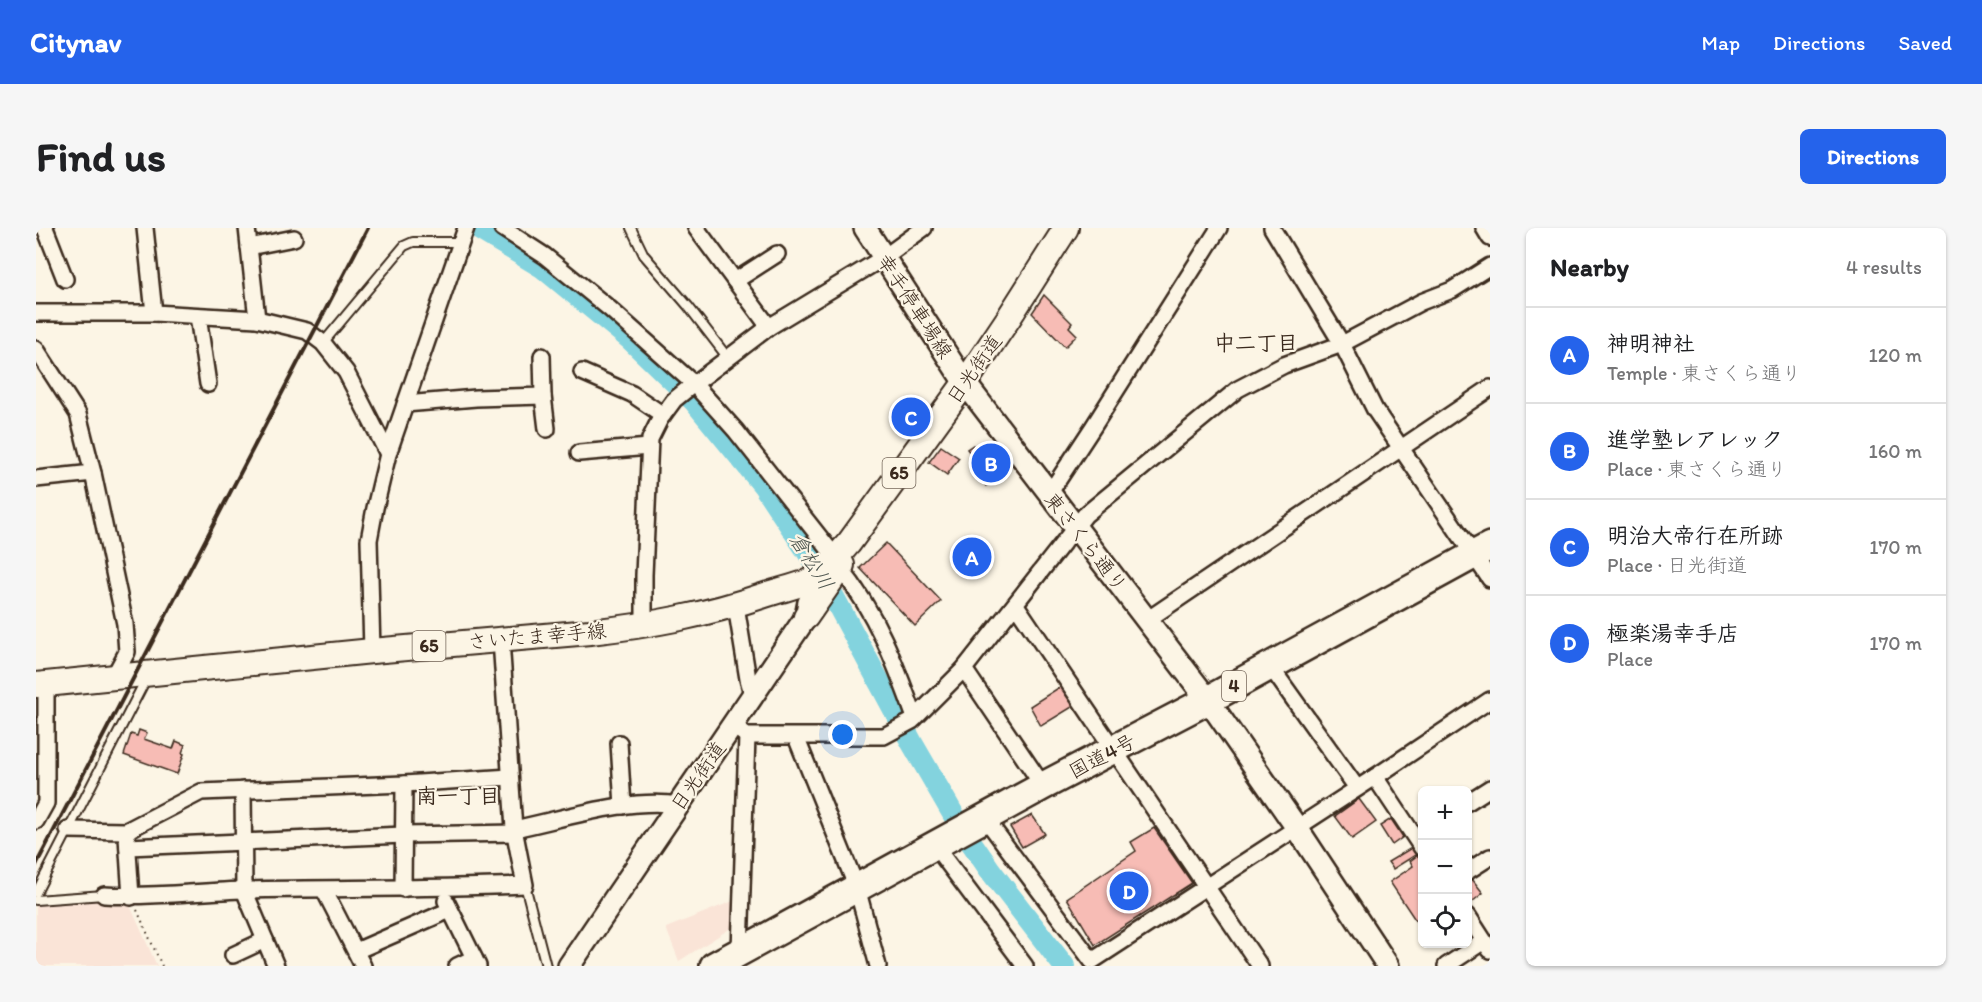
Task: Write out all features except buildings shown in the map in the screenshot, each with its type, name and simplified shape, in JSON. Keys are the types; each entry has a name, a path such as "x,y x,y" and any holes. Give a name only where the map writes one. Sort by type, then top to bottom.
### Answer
{"highway":[{"name":"国道4号","path":"714,966 740,958 857,888 1482,551"}],"main road":[{"name":"日光街道","path":"806,617 828,572 965,383 1066,228"},
{"name":"さいたま幸手線","path":"41,684 644,626 736,606 828,572"}],"street":[{"path":"45,228 65,279"},
{"path":"145,228 154,313"},
{"path":"247,228 257,319"},
{"path":"502,228 544,256 610,309 692,385 743,440 828,572 851,582 876,623 896,666 913,719"},
{"name":"幸手停車場線","path":"865,228 965,383"},
{"path":"644,626 650,439 663,415 674,400 692,385 769,327 883,258 924,228"},
{"path":"1048,494 1094,427 1219,228"},
{"path":"1272,228 1342,344 1375,410 1401,448 1482,551 1490,579"},
{"path":"1484,228 1490,238"},
{"path":"700,229 769,327"},
{"path":"372,651 369,540 388,454 464,235"},
{"path":"249,247 294,238"},
{"path":"735,281 777,254"},
{"path":"740,958 740,731 796,737 884,736 913,719 964,669 1085,514 1238,388 1284,365 1342,344 1421,302 1452,290 1490,266"},
{"path":"36,313 154,313 257,319 307,331 323,343 346,372 388,454"},
{"path":"198,316 207,384"},
{"path":"36,349 78,414 93,473 125,624 127,652 114,676"},
{"path":"542,356 547,429"},
{"path":"582,372 632,394 663,415"},
{"name":"東さくら通り","path":"965,383 1208,700 1297,828 1386,966"},
{"path":"1147,620 1490,388"},
{"path":"405,404 476,398 543,396"},
{"path":"579,453 650,447"},
{"path":"36,479 93,473"},
{"path":"1016,605 1260,966"},
{"path":"736,606 753,697"},
{"name":"日光街道","path":"569,966 678,805 740,731 753,697 806,617"},
{"path":"104,896 130,897 244,890 440,889 525,885 515,831 501,640"},
{"path":"1270,666 1357,788"},
{"path":"964,669 1043,786"},
{"path":"36,821 46,803 41,684"},
{"path":"981,821 1095,963 1490,700"},
{"path":"796,737 857,888 878,966"},
{"path":"619,743 623,806"},
{"path":"127,839 201,792 404,784 510,777"},
{"path":"1375,777 1418,836"},
{"path":"403,889 404,784"},
{"path":"1472,799 1490,788"},
{"path":"243,790 244,890 276,966"},
{"path":"68,830 127,839 244,841 515,831 623,806 666,803 678,805"},
{"path":"127,839 130,897"},
{"path":"943,842 1025,966"},
{"path":"1472,869 1490,857"},
{"path":"440,889 476,962 457,966"},
{"path":"324,890 363,966"},
{"path":"356,951 450,909"},
{"path":"1446,966 1486,940 1472,922"},
{"path":"233,955 265,940"}],"lane":[{"path":"631,228 644,255 688,306 728,358"},
{"path":"323,343 404,246 413,242 464,235"},
{"path":"36,893 150,673"},
{"path":"525,885 546,966"},
{"path":"36,900 104,896"}],"path":[{"path":"130,897 162,966"}],"shaded area":[{"path":"36,900 128,901 157,966 36,966"},
{"path":"733,901 731,928 679,961 666,928"}],"waterway":[{"name":"倉松川","path":"477,228 542,267 631,340 694,401 763,485 817,566 912,743 960,826 990,870 1064,966"}],"railway":[{"path":"36,865 368,228"}],"place":[{"name":"明治大帝行在所跡","path":"911,417"},
{"name":"進学塾レアレック","path":"991,463"},
{"name":"神明神社","path":"972,557"},
{"name":"極楽湯幸手店","path":"1129,891"}],"district":[{"name":"中二丁目","path":"1256,342"},
{"name":"南一丁目","path":"458,795"}]}
